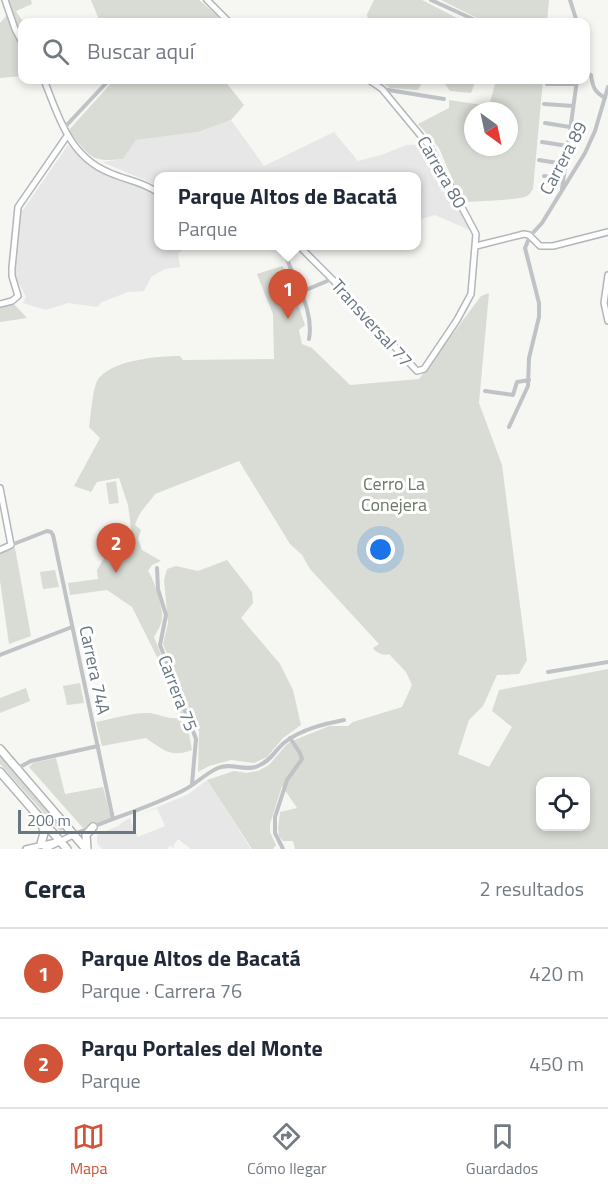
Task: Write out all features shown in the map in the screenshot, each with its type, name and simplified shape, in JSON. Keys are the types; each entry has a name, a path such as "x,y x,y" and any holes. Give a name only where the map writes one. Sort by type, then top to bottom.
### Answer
{"highway":[{"path":"0,749 86,849"},
{"path":"0,771 67,849"},
{"path":"41,819 44,833 43,847"},
{"path":"86,849 86,835 93,827"}],"street":[{"path":"5,0 18,35"},
{"path":"207,0 225,18"},
{"path":"431,0 471,18"},
{"path":"570,0 575,18"},
{"path":"590,75 595,92 605,99"},
{"path":"46,84 64,129 80,153 95,166 110,174 137,180 154,190"},
{"path":"64,129 105,84"},
{"name":"Carrera 80","path":"375,84 382,89 430,147 453,188 459,205 472,223 476,234 476,246"},
{"path":"561,193 576,84"},
{"name":"Carrera 89","path":"530,236 542,222 585,153 595,131 608,87"},
{"path":"382,89 444,99"},
{"path":"544,104 573,106"},
{"path":"545,123 570,127"},
{"path":"0,304 15,300 18,292 13,280 12,268 17,212 20,203 68,136"},
{"path":"542,142 568,146"},
{"path":"539,160 564,164"},
{"path":"544,176 563,178"},
{"path":"476,246 516,235 530,236 536,244 545,246 608,232"},
{"path":"509,427 529,380 529,358 534,341 539,303 524,252 530,236"},
{"name":"Transversal 77","path":"303,250 417,371 422,371 457,320 471,294 476,246"},
{"path":"285,250 310,322 309,339"},
{"path":"608,275 604,303 608,321"},
{"path":"301,292 332,279"},
{"path":"485,391 510,395 514,393 516,382 529,380"},
{"path":"0,488 11,545 0,550"},
{"name":"Carrera 74A","path":"11,545 47,531 53,536 113,819"},
{"name":"Carrera 75","path":"157,568 158,589 166,615 160,645 196,739 192,784"},
{"path":"0,655 72,627"},
{"path":"548,672 608,662"},
{"path":"26,849 43,847 60,841 184,790 219,767 246,769 259,766 269,760 290,738 304,731 344,720"},
{"path":"283,849 275,833 275,817 287,780 302,759 290,738"},
{"path":"17,769 30,761 98,746"}],"shaded area":[{"path":"231,120 264,166 334,132 358,161 407,145 424,144 445,189 472,231 435,215 421,219 421,172 154,172 154,184 102,162 123,159 136,140 198,132"},
{"path":"68,145 104,174 138,183 154,194 154,250 182,250 178,254 180,267 165,269 151,277 144,291 128,292 102,302 97,307 68,303 46,310 23,303 26,297 16,278 14,261 20,211 23,210"},
{"path":"207,780 251,849 191,849 178,839 173,846 176,849 170,846 167,849 102,849 97,843 97,835 126,820 189,794","holes":["157,808 165,826 138,837 131,818"]}],"green space":[{"path":"8,0 31,0 32,4 16,11 20,18 18,18 18,29"},
{"path":"91,0 199,0 219,17 218,18 98,18"},
{"path":"374,0 422,0 457,18 368,18 367,14"},
{"path":"441,0 549,0 547,18 477,18"},
{"path":"7,15 18,41 18,76 0,78 0,23"},
{"path":"110,84 227,84 244,105 231,120 198,132 136,140 123,159 102,160 91,156 68,131"},
{"path":"384,84 422,84 418,90 390,88"},
{"path":"445,84 474,84 471,93 450,91"},
{"path":"495,84 543,84 533,189 528,195 466,202 456,188 439,148 418,124 449,108 449,100 464,102 464,156 518,156 518,102 490,102"},
{"name":"Cerro La Conejera","path":"282,266 287,272 305,325 299,330 302,344 312,348 350,385 419,379 481,296 489,293 479,403 502,465 527,660 519,674 497,675 483,706 469,720 458,754 489,767 512,727 492,711 499,690 608,669 608,849 295,849 293,841 283,841 279,836 280,812 297,808 282,786 270,824 270,832 276,845 273,849 252,849 207,780 234,771 246,773 258,771 269,765 287,744 297,739 329,726 348,726 353,722 402,707 412,685 406,672 389,654 378,653 374,650 373,648 379,644 290,544 239,461 155,494 137,520 135,525 141,530 138,539 142,550 161,561 152,565 148,571 162,609 161,623 154,637 185,715 182,717 163,669 132,607 107,590 70,595 68,583 98,579 97,570 107,553 126,556 134,551 128,505 119,478 97,482 91,492 74,486 100,438 89,427 95,386 103,374 123,364 147,358 180,356 183,360 274,359 273,314 257,274"},
{"path":"13,303 27,318 0,322 0,306"},
{"path":"116,481 119,503 109,504 106,483"},
{"path":"15,548 31,636 9,644 0,581 0,553"},
{"path":"227,560 252,592 253,603 241,618 280,664 293,690 301,725 283,738 267,757 254,763 231,760 209,766 198,772 199,732 163,644 168,623 164,580 167,569 176,566 198,571"},
{"path":"55,570 59,587 43,589 40,572"},
{"path":"80,683 84,703 67,705 63,686"},
{"path":"26,688 30,701 0,713 0,698"},
{"path":"143,713 182,717 192,750 178,753 168,752 146,738 102,746 96,722"},
{"path":"0,756 63,830 60,831 0,764"},
{"path":"56,758 65,794 103,787 111,818 83,828 29,767 33,763"}],"place":[{"name":"Parque Altos de Bacatá","path":"288,319"},
{"name":"Parqu Portales del Monte","path":"116,573"}]}
